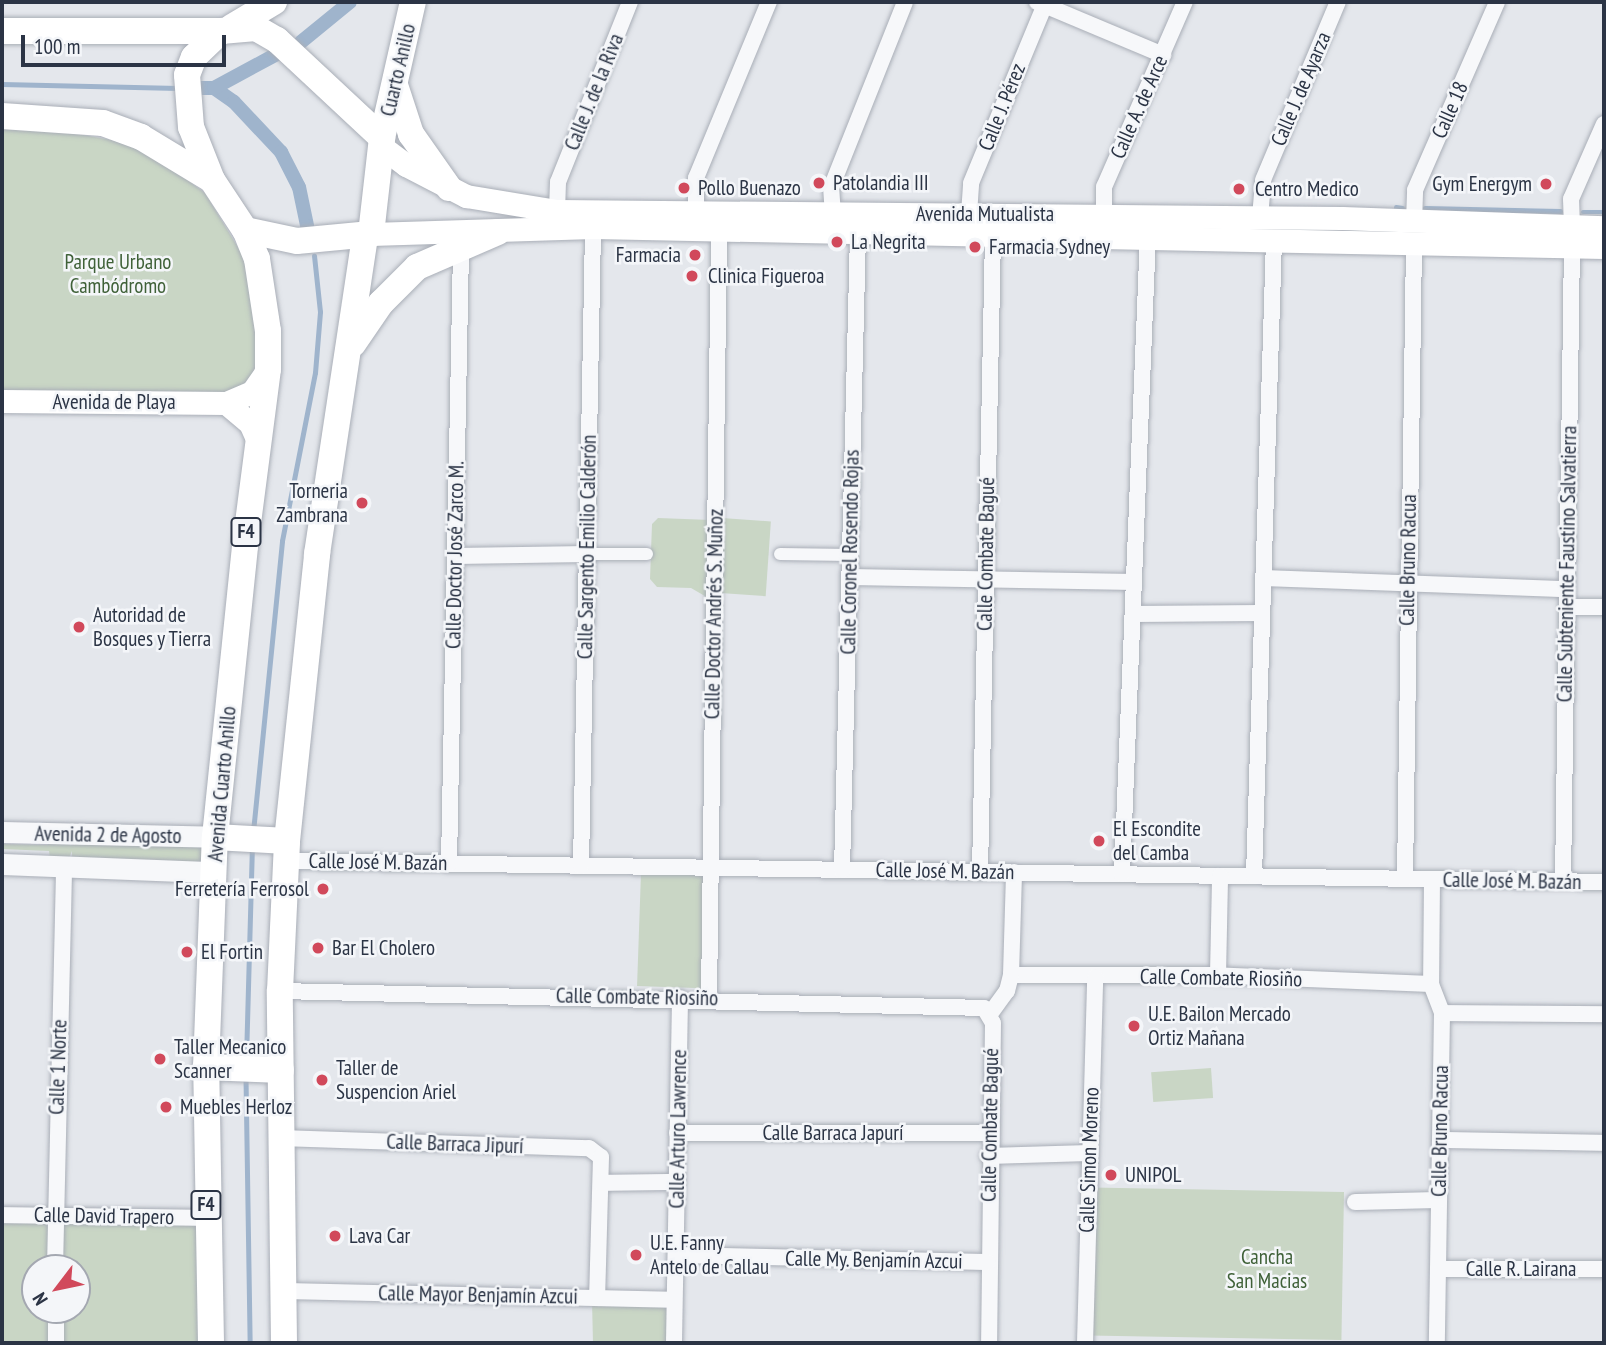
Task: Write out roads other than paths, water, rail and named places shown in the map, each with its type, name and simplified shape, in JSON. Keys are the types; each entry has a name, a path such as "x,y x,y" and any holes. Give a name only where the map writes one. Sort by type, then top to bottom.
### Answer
{"main road":[{"name":"F4","path":"245,230 212,180 197,149 187,87 201,47 226,29 274,2"},
{"name":"Cuarto Anillo","path":"382,142 414,2"},
{"path":"2,31 256,28 277,40 382,142 317,554 283,847 281,991 275,1069 280,1138 284,1343"},
{"path":"395,83 411,134 458,192 462,240"},
{"path":"2,116 103,124 141,136 212,180"},
{"name":"Avenida Mutualista","path":"382,142 458,192 557,211 1342,218 1414,232"},
{"path":"1185,237 1198,229 1241,232 1260,217"},
{"path":"1273,239 1284,229 1329,228 1342,218"},
{"name":"Avenida Mutualista","path":"1572,237 1604,227"},
{"name":"Avenida Mutualista","path":"498,232 593,228 1273,239 1414,232 1572,237 1604,247"},
{"path":"245,230 310,241 368,235 462,240 498,232"},
{"name":"Avenida Cuarto Anillo","path":"211,1343 206,1218 213,1067 214,872 223,838 268,369 264,290 245,230"},
{"path":"348,352 398,283 462,240"},
{"path":"226,403 252,391 268,369"},
{"name":"Avenida de Playa","path":"2,401 226,403"},
{"path":"226,403 243,415 259,443"},
{"path":"223,838 283,847"},
{"path":"213,1067 275,1069"}],"street":[{"name":"Calle J. de la Riva","path":"557,211 558,182 630,2"},
{"path":"696,212 696,178 769,2"},
{"path":"833,215 831,188 905,2"},
{"name":"Calle A. de Arce","path":"1104,214 1104,187 1185,2"},
{"name":"Calle J. de Ayarza","path":"1260,217 1263,180 1338,2"},
{"name":"Calle 18","path":"1414,232 1415,190 1497,2"},
{"path":"1042,3 1163,55"},
{"name":"Calle J. Pérez","path":"969,214 971,183 1042,3"},
{"name":"Calle Subteniente Faustino Salvatierra","path":"1563,881 1571,199 1604,124"},
{"name":"Calle Sargento Emilio Calderón","path":"582,866 593,228"},
{"name":"Calle Doctor Andrés S. Muñoz","path":"709,998 719,230"},
{"name":"Calle Bruno Racua","path":"1405,879 1414,232"},
{"name":"Calle Coronel Rosendo Rojas","path":"842,870 858,234"},
{"name":"Calle Combate Bagué","path":"980,872 993,236"},
{"path":"1122,874 1148,236"},
{"path":"1254,876 1273,239"},
{"name":"Calle Doctor José Zarco M.","path":"449,863 462,240"},
{"path":"455,556 647,554"},
{"path":"780,554 850,555"},
{"path":"850,577 1134,582"},
{"path":"1263,578 1567,589"},
{"path":"1567,607 1604,607"},
{"path":"1133,614 1262,613"},
{"name":"Avenida 2 de Agosto","path":"2,832 223,838"},
{"name":"Calle José M. Bazán","path":"283,847 449,863 1604,882"},
{"name":"Avenida 2 de Agosto","path":"2,864 214,872"},
{"name":"Calle 1 Norte","path":"54,1254 53,1215 64,865"},
{"path":"990,1014 1007,991 1012,975 1014,873"},
{"path":"1218,975 1220,876"},
{"name":"Calle Bruno Racua","path":"1432,879 1431,984 1442,1013 1437,1343"},
{"name":"Calle Combate Riosiño","path":"1012,975 1218,975 1431,984"},
{"name":"Calle Simon Moreno","path":"1085,1343 1096,977"},
{"name":"Calle Combate Riosiño","path":"281,991 974,1005 990,1014"},
{"name":"Calle Arturo Lawrence","path":"674,1343 680,998"},
{"path":"1442,1013 1604,1014"},
{"name":"Calle Combate Bagué","path":"989,1343 990,1014"},
{"name":"Calle Barraca Japurí","path":"677,1133 988,1133"},
{"name":"Calle Barraca Jipurí","path":"280,1138 589,1148 601,1157 601,1183"},
{"path":"1440,1140 1604,1143"},
{"path":"988,1156 1089,1153"},
{"path":"597,1298 601,1183 677,1182"},
{"path":"1355,1202 1439,1200"},
{"name":"Calle David Trapero","path":"2,1215 206,1218"},
{"name":"Calle My. Benjamín Azcui","path":"676,1255 988,1262"},
{"name":"Calle R. Lairana","path":"1438,1269 1604,1269"},
{"name":"Calle Mayor Benjamín Azcui","path":"283,1291 674,1300"},
{"path":"56,1324 57,1343"}],"waterway":[{"path":"301,42 350,2"},
{"path":"214,88 277,54"},
{"path":"2,84 178,88"},
{"path":"197,88 214,88"},
{"path":"201,88 214,88 234,102 281,152 299,187 308,230"},
{"path":"1396,207 1402,208"},
{"path":"1425,208 1560,211"},
{"path":"1583,212 1604,212"},
{"path":"253,832 282,541 315,373 320,312 314,256"},
{"path":"246,1059 252,847"},
{"path":"246,1078 250,1343"}],"place":[{"name":"Patolandia III","path":"819,183"},
{"name":"Gym Energym","path":"1546,184"},
{"name":"Pollo Buenazo","path":"684,188"},
{"name":"Centro Medico","path":"1239,189"},
{"name":"La Negrita","path":"837,242"},
{"name":"Farmacia Sydney","path":"975,247"},
{"name":"Farmacia","path":"695,255"},
{"name":"Clinica Figueroa","path":"692,276"},
{"name":"Torneria Zambrana","path":"362,503"},
{"name":"Autoridad de Bosques y Tierra","path":"79,627"},
{"name":"El Escondite del Camba","path":"1099,841"},
{"name":"Ferretería Ferrosol","path":"323,889"},
{"name":"Bar El Cholero","path":"318,948"},
{"name":"El Fortin","path":"187,952"},
{"name":"U.E. Bailon Mercado Ortiz Mañana","path":"1134,1026"},
{"name":"Taller Mecanico Scanner","path":"160,1059"},
{"name":"Taller de Suspencion Ariel","path":"322,1080"},
{"name":"Muebles Herloz","path":"166,1107"},
{"name":"UNIPOL","path":"1111,1175"},
{"name":"Lava Car","path":"335,1236"},
{"name":"U.E. Fanny Antelo de Callau","path":"636,1255"}],"park label":[{"name":"Parque Urbano Cambódromo","path":"118,274"},
{"name":"Cancha San Macias","path":"1267,1269"}]}
